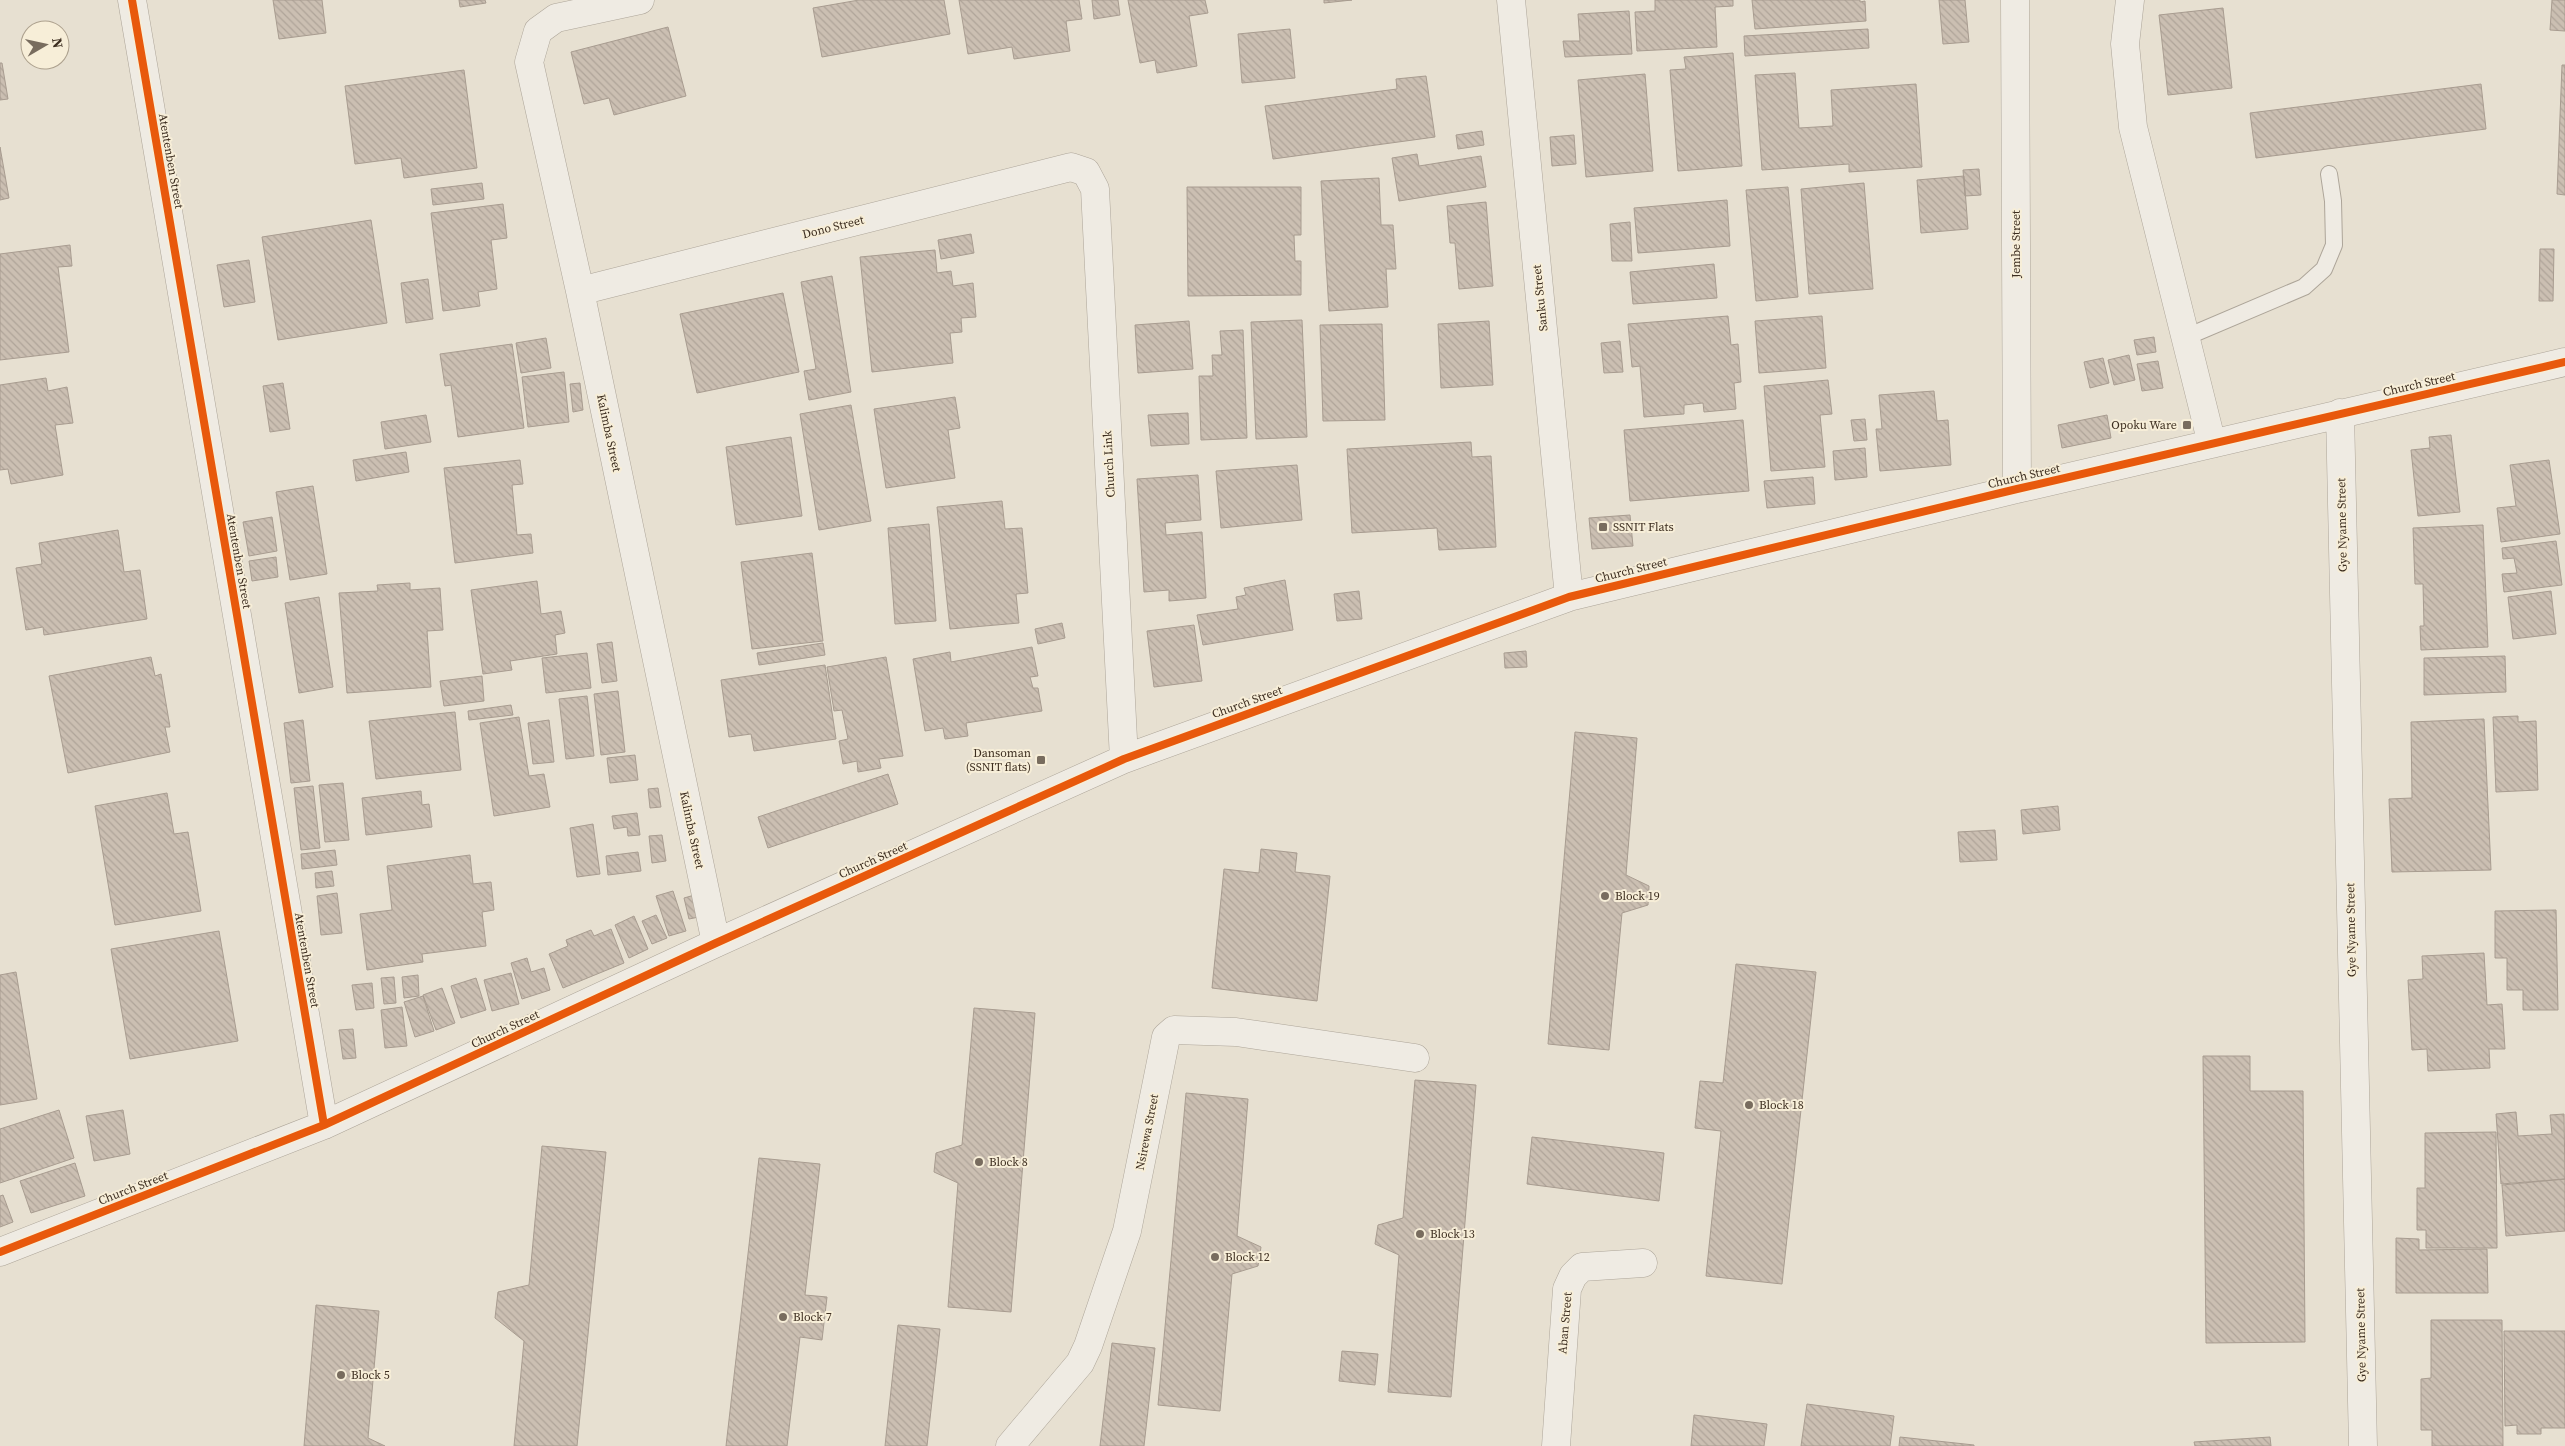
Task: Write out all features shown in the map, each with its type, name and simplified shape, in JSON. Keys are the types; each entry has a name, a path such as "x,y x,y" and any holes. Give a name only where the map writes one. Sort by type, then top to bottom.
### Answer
{"street":[{"name":"Atentenben Street","path":"132,0 324,1125"},
{"name":"Kalimba Street","path":"640,0 556,18 538,31 529,62 580,291 716,943"},
{"name":"Sanku Street","path":"1511,0 1569,597"},
{"name":"Jembe Street","path":"2015,0 2017,489"},
{"path":"2130,0 2125,44 2133,126 2184,338 2212,444"},
{"name":"Dono Street","path":"580,291 1071,167 1086,172"},
{"name":"Church Link","path":"1086,172 1095,189 1124,759"},
{"name":"Church Street","path":"0,1252 324,1125 716,943 1124,759 1569,597 2017,489 2565,362"},
{"name":"Gye Nyame Street","path":"2340,413 2363,1446"},
{"name":"Nsirewa Street","path":"1010,1446 1080,1363 1088,1346 1128,1231 1166,1037 1174,1030 1236,1032 1415,1058"},
{"name":"Aban Street","path":"1556,1446 1567,1289 1573,1276 1582,1267 1643,1263"}],"lane":[{"path":"2184,338 2304,287 2324,269 2334,245 2333,201 2328,174"}],"building":[{"path":"273,0 322,0 326,33 279,39"},
{"path":"459,0 485,0 486,3 460,7"},
{"path":"859,0 944,0 950,34 822,57 813,8"},
{"path":"959,0 1079,0 1082,19 1066,21 1070,51 1014,59 1012,47 968,54"},
{"path":"1092,0 1118,0 1120,15 1094,19"},
{"path":"1128,0 1205,0 1208,13 1189,16 1197,66 1157,73 1155,60 1140,63"},
{"path":"1324,0 1352,0 1324,3"},
{"path":"1655,0 1733,0 1733,6 1715,7 1717,47 1637,51 1635,12 1655,11"},
{"path":"1752,0 1860,0 1860,2 1865,1 1866,21 1755,29"},
{"path":"1939,0 1965,0 1969,42 1943,44"},
{"path":"2552,0 2565,0 2565,31 2550,30"},
{"path":"2223,8 2232,88 2168,95 2159,15"},
{"path":"1629,11 1632,54 1565,57 1563,41 1580,41 1578,14"},
{"path":"668,27 686,96 614,115 609,98 584,104 571,52"},
{"path":"1290,29 1295,78 1242,83 1238,34"},
{"path":"1868,29 1869,48 1745,56 1744,36"},
{"path":"1733,53 1742,166 1678,171 1670,70 1686,69 1684,57"},
{"path":"0,63 2,63 8,99 0,100"},
{"path":"2562,65 2565,65 2565,195 2557,194"},
{"path":"464,70 477,168 404,178 401,158 355,164 345,86"},
{"path":"1795,73 1799,128 1833,126 1831,90 1916,84 1922,167 1849,172 1849,164 1762,170 1755,75"},
{"path":"1645,74 1653,171 1586,177 1578,80"},
{"path":"1426,76 1435,137 1273,159 1265,106 1397,89 1396,79"},
{"path":"2481,84 2486,129 2256,158 2250,113"},
{"path":"1482,131 1484,145 1458,149 1456,135"},
{"path":"1574,135 1576,164 1552,166 1550,137"},
{"path":"0,147 9,198 0,200"},
{"path":"1417,154 1419,166 1481,156 1486,187 1399,201 1392,158"},
{"path":"1979,169 1981,195 1965,196 1963,170"},
{"path":"1964,176 1968,229 1921,233 1917,180"},
{"path":"1379,178 1381,225 1393,225 1396,269 1386,269 1388,307 1329,311 1321,181"},
{"path":"482,183 484,199 433,205 431,189"},
{"path":"1864,183 1873,289 1809,294 1801,189"},
{"path":"1187,187 1301,187 1301,235 1294,235 1295,261 1301,261 1301,295 1188,296"},
{"path":"1788,187 1798,297 1756,301 1746,190"},
{"path":"1727,200 1730,246 1638,253 1634,208"},
{"path":"1486,202 1493,286 1459,289 1455,243 1450,243 1447,206"},
{"path":"503,204 507,238 491,240 497,289 478,292 480,306 443,311 431,213"},
{"path":"371,220 387,323 278,340 262,237"},
{"path":"1630,222 1632,261 1612,261 1610,224"},
{"path":"971,234 974,253 941,259 938,240"},
{"path":"70,245 72,266 58,267 69,352 0,360 0,254"},
{"path":"2540,249 2554,249 2553,301 2539,301"},
{"path":"935,250 937,273 951,271 953,286 973,283 976,317 961,318 962,332 950,333 953,363 872,372 860,257"},
{"path":"249,260 255,302 224,307 217,265"},
{"path":"1714,264 1717,298 1633,304 1630,272"},
{"path":"832,276 851,392 809,400 804,371 816,369 801,282"},
{"path":"428,279 433,319 406,323 401,283"},
{"path":"783,293 799,372 697,393 680,314"},
{"path":"1728,316 1731,345 1738,344 1741,382 1734,383 1736,409 1704,412 1703,403 1684,405 1684,414 1644,417 1640,366 1632,367 1628,324"},
{"path":"1822,316 1826,368 1759,373 1755,321"},
{"path":"1302,320 1307,437 1256,439 1251,322"},
{"path":"1189,321 1193,369 1138,373 1135,325"},
{"path":"1489,321 1493,385 1441,388 1438,324"},
{"path":"1382,324 1385,420 1323,421 1320,325"},
{"path":"1243,330 1247,438 1201,440 1199,376 1213,376 1212,355 1222,355 1220,331"},
{"path":"2154,337 2156,352 2137,355 2134,340"},
{"path":"546,338 551,368 521,373 516,343"},
{"path":"1620,341 1623,372 1604,373 1601,343"},
{"path":"512,344 524,428 458,437 451,385 445,386 440,354"},
{"path":"2129,355 2135,380 2114,385 2108,360"},
{"path":"2103,358 2109,383 2090,388 2084,362"},
{"path":"2158,361 2163,388 2142,391 2137,364"},
{"path":"564,372 569,422 528,427 522,377"},
{"path":"46,378 48,391 67,387 73,423 55,425 63,475 11,484 8,469 0,470 0,385"},
{"path":"1828,380 1832,414 1820,415 1825,467 1771,471 1764,386"},
{"path":"283,383 290,429 270,432 263,386"},
{"path":"580,383 583,410 573,412 570,384"},
{"path":"1934,391 1937,421 1948,420 1951,465 1880,471 1876,429 1882,429 1879,395"},
{"path":"955,397 960,428 948,430 955,478 886,488 874,409"},
{"path":"851,405 871,521 819,530 800,414"},
{"path":"1188,413 1189,444 1151,446 1148,415"},
{"path":"426,415 431,442 385,449 381,422"},
{"path":"2107,415 2111,438 2062,448 2058,425"},
{"path":"1865,419 1867,440 1854,441 1851,420"},
{"path":"1743,420 1749,491 1630,501 1624,430"},
{"path":"2451,435 2460,512 2418,516 2411,450 2430,448 2429,437"},
{"path":"791,437 802,516 736,525 726,447"},
{"path":"1471,442 1472,457 1491,456 1496,547 1439,550 1437,528 1352,533 1347,449"},
{"path":"1865,448 1867,477 1835,480 1833,451"},
{"path":"406,452 409,472 356,481 353,460"},
{"path":"520,460 523,484 512,485 517,535 531,534 533,553 455,563 444,468"},
{"path":"2549,460 2560,534 2501,542 2497,508 2516,506 2510,465"},
{"path":"1297,465 1302,520 1221,528 1216,471"},
{"path":"1198,475 1201,520 1165,523 1166,535 1202,532 1206,598 1169,601 1169,590 1144,592 1137,479"},
{"path":"1813,477 1815,504 1767,508 1764,481"},
{"path":"313,486 327,574 290,580 276,492"},
{"path":"1002,501 1005,529 1022,528 1028,593 1016,594 1019,623 950,629 937,507"},
{"path":"1630,515 1633,546 1592,549 1589,518"},
{"path":"272,517 277,551 249,556 243,522"},
{"path":"929,524 936,621 895,624 888,528"},
{"path":"2483,525 2488,647 2421,650 2420,626 2424,626 2423,584 2415,584 2413,528"},
{"path":"118,530 124,572 140,570 147,619 44,635 43,627 26,630 16,568 42,564 39,543"},
{"path":"2556,541 2562,585 2504,592 2502,574 2517,573 2514,558 2503,559 2502,548"},
{"path":"812,553 823,641 752,649 741,562"},
{"path":"276,557 278,577 252,581 249,561"},
{"path":"1285,580 1293,630 1203,645 1197,615 1238,609 1236,597 1246,595 1244,588"},
{"path":"537,581 541,614 561,611 565,633 555,635 557,654 510,661 512,670 483,674 471,590"},
{"path":"410,583 410,590 440,588 443,630 427,631 431,687 347,693 339,593 378,591 377,585"},
{"path":"1359,591 1362,619 1337,621 1334,594"},
{"path":"2551,591 2556,634 2513,639 2508,597"},
{"path":"319,597 333,687 299,693 285,603"},
{"path":"1062,623 1065,638 1038,644 1035,629"},
{"path":"1194,625 1202,681 1154,687 1147,631"},
{"path":"612,642 617,681 602,683 597,644"},
{"path":"823,643 825,655 759,665 757,653"},
{"path":"1032,647 1038,676 1030,677 1033,688 1038,688 1042,711 966,723 968,736 945,739 943,728 925,731 913,659 950,652 951,662"},
{"path":"1526,651 1527,667 1505,668 1504,653"},
{"path":"587,653 591,688 546,693 542,658"},
{"path":"2505,656 2506,692 2424,695 2424,658"},
{"path":"151,657 155,676 161,674 170,727 165,727 170,752 68,773 49,676"},
{"path":"886,657 903,756 879,759 881,768 858,772 857,761 843,764 839,741 848,739 842,710 834,711 827,667"},
{"path":"825,665 836,739 754,751 751,734 729,737 721,680"},
{"path":"482,676 484,701 444,706 440,681"},
{"path":"618,691 625,752 601,755 594,694"},
{"path":"587,696 594,756 566,759 559,699"},
{"path":"511,705 513,715 469,720 468,711"},
{"path":"455,712 461,770 376,779 369,721"},
{"path":"2518,716 2518,722 2536,721 2538,790 2496,792 2493,717"},
{"path":"519,717 529,776 544,774 550,807 494,816 480,723"},
{"path":"2484,719 2491,870 2392,872 2389,799 2412,798 2411,722"},
{"path":"303,720 310,781 291,783 284,723"},
{"path":"549,720 554,762 533,764 528,723"},
{"name":"Block 19","path":"1575,732 1637,738 1626,875 1649,886 1648,905 1622,913 1609,1050 1548,1044"},
{"path":"635,755 638,780 610,783 607,758"},
{"path":"888,774 898,804 768,848 758,817"},
{"path":"343,783 349,840 325,842 319,785"},
{"path":"313,786 320,848 301,850 294,788"},
{"path":"658,788 661,807 650,808 648,789"},
{"path":"421,791 422,805 429,804 432,827 366,835 362,798"},
{"path":"167,793 174,834 188,832 201,911 115,925 95,806"},
{"path":"2058,806 2060,830 2023,834 2021,810"},
{"path":"637,813 640,835 628,836 627,827 614,829 612,816"},
{"path":"593,824 600,874 577,877 570,828"},
{"path":"1995,830 1997,860 1960,862 1958,832"},
{"path":"662,835 666,861 652,863 649,836"},
{"path":"1261,849 1297,853 1295,872 1330,876 1317,1001 1212,988 1224,869 1259,873"},
{"path":"335,850 337,865 302,869 301,854"},
{"path":"638,852 641,871 608,875 606,856"},
{"path":"470,855 473,884 491,882 494,910 482,912 486,946 422,954 423,962 367,970 360,914 392,910 387,866"},
{"path":"332,871 334,886 316,888 315,873"},
{"path":"673,891 686,931 669,936 656,896"},
{"path":"337,893 342,933 321,935 317,896"},
{"path":"698,894 704,916 689,919 684,898"},
{"path":"2556,910 2558,1010 2523,1010 2523,990 2507,990 2507,958 2495,958 2495,911"},
{"path":"656,915 667,938 652,944 642,921"},
{"path":"634,916 648,949 629,958 615,925"},
{"path":"611,929 624,963 563,988 549,954 568,946 566,940 591,930 594,936"},
{"path":"219,931 238,1041 130,1059 111,949"},
{"path":"2484,953 2487,1005 2502,1004 2505,1049 2489,1049 2490,1068 2428,1071 2427,1049 2412,1050 2408,980 2423,979 2422,956"},
{"path":"527,958 531,972 544,968 550,990 522,999 511,963"},
{"name":"Block 18","path":"1736,964 1816,972 1782,1284 1706,1276 1721,1131 1695,1128 1700,1081 1723,1083"},
{"path":"16,972 37,1099 0,1105 0,975"},
{"path":"511,973 519,1004 492,1011 484,980"},
{"path":"418,975 419,996 404,998 402,977"},
{"path":"394,977 396,1003 384,1004 381,978"},
{"path":"476,978 486,1010 461,1018 451,986"},
{"path":"372,983 374,1008 356,1010 352,985"},
{"path":"442,988 455,1023 436,1030 423,995"},
{"path":"423,996 434,1031 415,1037 404,1002"},
{"path":"402,1007 407,1046 385,1048 381,1010"},
{"name":"Block 8","path":"974,1008 1035,1013 1011,1312 948,1307 958,1183 934,1172 936,1153 962,1145"},
{"path":"353,1029 356,1058 343,1059 339,1030"},
{"path":"2203,1056 2250,1056 2250,1091 2303,1091 2305,1342 2206,1343"},
{"name":"Block 13","path":"1415,1080 1476,1085 1451,1397 1388,1392 1399,1255 1375,1244 1378,1225 1403,1218"},
{"name":"Block 12","path":"1186,1093 1248,1099 1237,1236 1261,1247 1258,1266 1232,1274 1220,1411 1158,1405"},
{"path":"59,1110 74,1158 0,1183 0,1129"},
{"path":"123,1110 130,1154 94,1161 86,1116"},
{"path":"2516,1112 2518,1136 2552,1134 2550,1115 2564,1114 2565,1179 2501,1184 2496,1114"},
{"path":"2496,1132 2497,1248 2426,1248 2426,1230 2417,1230 2417,1188 2425,1188 2425,1133"},
{"path":"1532,1137 1664,1153 1659,1201 1527,1184"},
{"path":"542,1146 606,1152 577,1446 514,1446 524,1341 495,1318 498,1292 529,1285"},
{"name":"Block 7","path":"759,1158 820,1164 805,1295 827,1297 822,1340 800,1337 787,1446 726,1446"},
{"path":"75,1163 85,1196 31,1213 20,1181"},
{"path":"2565,1179 2565,1231 2506,1236 2502,1185"},
{"path":"3,1195 13,1222 0,1227 0,1196"},
{"path":"2396,1238 2419,1239 2419,1250 2487,1249 2488,1293 2396,1293"},
{"name":"Block 5","path":"316,1305 379,1311 368,1438 385,1446 304,1446"},
{"path":"2431,1320 2502,1320 2503,1446 2432,1446 2432,1430 2421,1430 2421,1379 2431,1378"},
{"path":"898,1325 940,1329 927,1446 885,1446"},
{"path":"2504,1331 2565,1331 2565,1428 2541,1428 2541,1434 2517,1434 2517,1425 2505,1426"},
{"path":"1112,1343 1155,1348 1144,1446 1100,1446"},
{"path":"1342,1351 1378,1354 1375,1385 1339,1381"},
{"path":"1807,1404 1894,1416 1890,1446 1801,1446"},
{"path":"1694,1415 1767,1424 1764,1446 1691,1446"},
{"path":"1900,1437 1974,1445 1974,1446 1899,1446"},
{"path":"2270,1437 2271,1446 2195,1446 2194,1442"}],"cycle path":[{"path":"132,0 324,1125"},
{"path":"0,1252 324,1125 716,943 1124,759 1569,597 2017,489 2565,362"}],"place":[{"name":"Opoku Ware","path":"2187,425"},
{"name":"SSNIT Flats","path":"1603,527"},
{"name":"Dansoman (SSNIT flats)","path":"1041,760"},
{"name":"Block 19","path":"1605,896"},
{"name":"Block 18","path":"1749,1105"},
{"name":"Block 8","path":"979,1162"},
{"name":"Block 13","path":"1420,1234"},
{"name":"Block 12","path":"1215,1257"},
{"name":"Block 7","path":"783,1317"},
{"name":"Block 5","path":"341,1375"}]}
